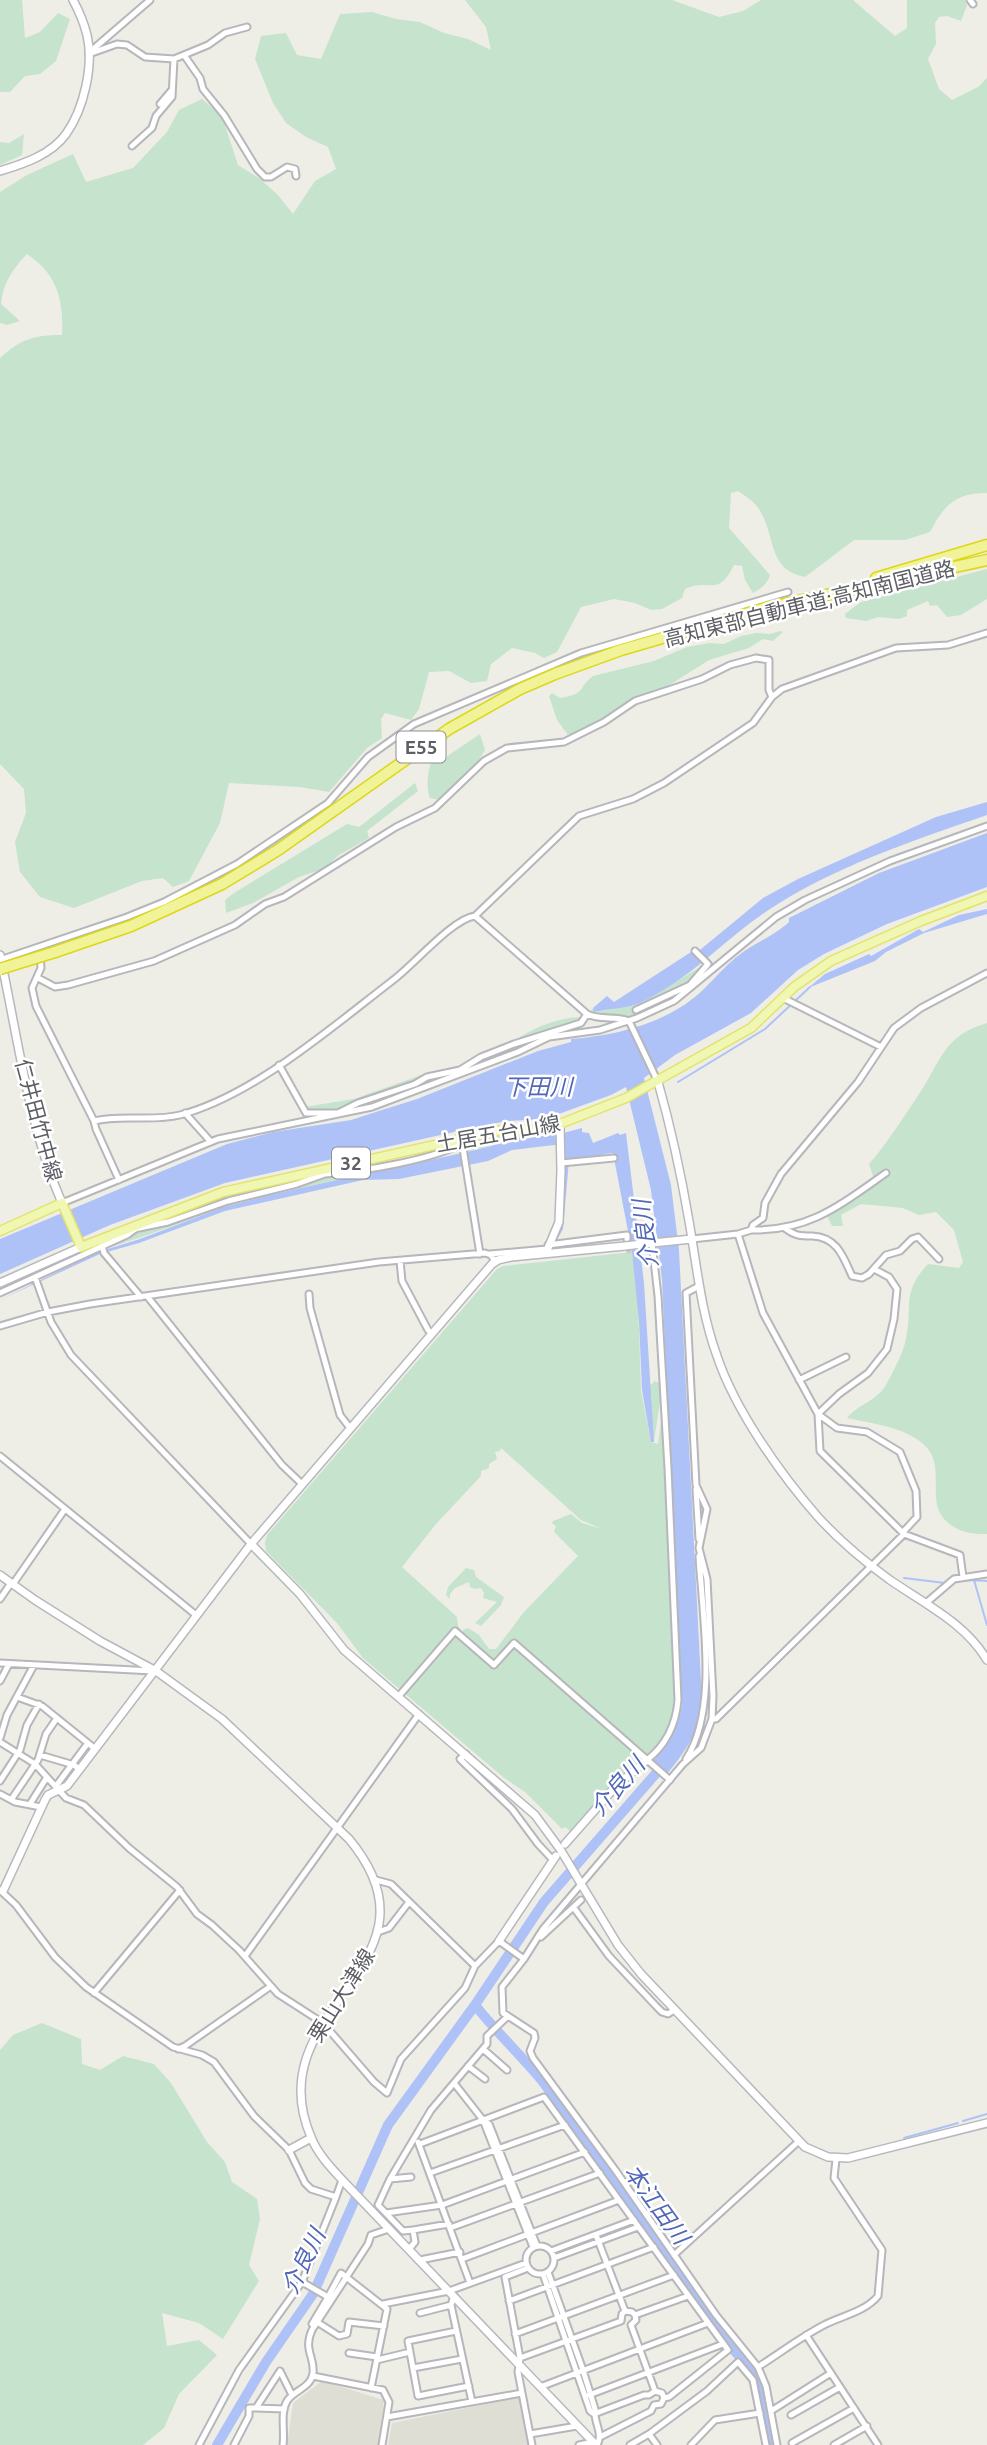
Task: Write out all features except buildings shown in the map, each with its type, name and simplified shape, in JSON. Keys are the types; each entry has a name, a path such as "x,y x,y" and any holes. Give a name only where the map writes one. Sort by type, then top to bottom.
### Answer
{"highway":[{"path":"812,597 987,545"},
{"name":"高知東部自動車道;高知南国道路","path":"0,961 55,952 131,926 222,884 278,850 449,729 520,689 555,674 621,650 762,609 899,579 937,576 987,562"}],"main road":[{"name":"土居五台山線","path":"80,1245 138,1226 223,1192 462,1144 502,1130 560,1127 626,1098 751,1028 789,1001 809,975 831,961 921,920 987,896"},
{"path":"0,1231 62,1203 80,1245"}],"street":[{"path":"0,171 40,156 65,135 82,99 87,75 88,37 73,0"},
{"path":"89,54 150,0"},
{"path":"89,54 117,44 127,46 145,57 174,59 208,45 225,33 247,27"},
{"path":"184,55 200,78 203,89 224,115 257,169 265,177 271,177 288,167 295,169 296,176"},
{"path":"132,146 152,128 156,116 172,97 174,59"},
{"path":"160,104 173,88"},
{"path":"0,961 139,912 237,864 328,803 368,757 414,724 581,653 789,592"},
{"path":"94,1121 112,1118 143,1119 185,1113 235,1091 279,1065 409,968 453,926 475,916 579,816 621,803 664,783 753,723 772,697 793,684 835,671 881,652 908,646 948,645 987,633"},
{"path":"38,978 55,987 81,981 154,961 235,925 265,904 284,897 396,827 436,808 484,761 507,748 564,742 597,727 635,701 750,660 769,660 769,690 772,697"},
{"path":"548,1036 600,1030 630,1023 660,1008 776,917 805,900 860,873 987,826"},
{"path":"475,916 587,1014 599,1019 622,1018 630,1023 654,1080 680,1172 699,1286 718,1360 741,1408 791,1482 820,1518 888,1578 962,1629 987,1661"},
{"path":"39,946 41,968 32,988 36,1006 94,1121 119,1180"},
{"path":"636,1010 691,986 708,964 695,951"},
{"name":"仁井田竹中線","path":"0,961 37,1128 62,1203"},
{"path":"751,1230 752,1225 763,1218 765,1203 781,1174 858,1082 894,1028 905,1019 987,973"},
{"path":"789,1001 881,1047"},
{"path":"62,1203 211,1142 336,1115 406,1096 518,1052 560,1028 581,1023 587,1014"},
{"path":"279,1065 306,1113 336,1115"},
{"path":"185,1113 211,1142"},
{"path":"547,1249 559,1222 565,1163 560,1127"},
{"path":"462,1144 480,1254"},
{"path":"565,1163 614,1158"},
{"path":"0,1326 48,1312 144,1296 400,1261 480,1254 492,1258 547,1249 654,1243 738,1234 751,1230 786,1229 827,1212 886,1173"},
{"path":"0,1293 103,1250 138,1226"},
{"path":"786,1229 798,1237 822,1238 835,1243 852,1276 862,1278 886,1255 900,1251 912,1239 918,1237 939,1259"},
{"path":"712,1719 873,1565 917,1517 916,1491 903,1457 896,1448 867,1432 836,1428 818,1414 763,1313 738,1234"},
{"path":"565,1844 616,1786 647,1760 673,1728 677,1716 668,1456 654,1243"},
{"path":"0,1283 80,1245"},
{"path":"103,1250 282,1465 302,1484"},
{"path":"336,2197 311,2189 305,2183 289,2150 254,2116 214,2062 202,2055 177,2049 94,1993 55,1956 1,1891 48,1795 66,1786 91,1746 156,1671 251,1544 349,1424 432,1334 492,1258"},
{"path":"400,1261 404,1285 432,1334"},
{"path":"874,1269 889,1277 897,1289 887,1349 868,1373 839,1394 818,1414 818,1440 822,1455 846,1475 904,1534 960,1555 962,1577"},
{"path":"36,1280 51,1322 71,1355 300,1594 344,1650 535,1815 640,1975 799,2141 813,2151 836,2159 865,2155 987,2123"},
{"path":"683,1764 699,1732 705,1703 687,1293 699,1286"},
{"path":"309,1294 310,1308 340,1415 349,1424"},
{"path":"799,1380 846,1357"},
{"path":"0,1456 196,1615"},
{"path":"696,1485 707,1509 699,1548 707,1579 712,1719 701,1748 683,1764 580,1884 522,1958 502,1987 503,2013 506,2018 534,2033 530,2051 533,2058 735,2342 758,2367 766,2386 777,2443 757,2445"},
{"path":"0,1598 65,1508"},
{"name":"栗山大津線","path":"0,1574 100,1641 156,1671 222,1719 366,1859 376,1880 381,1900 378,1932 368,1958 310,2044 302,2071 300,2091 304,2119 311,2138 364,2204 519,2362 577,2426 597,2442"},
{"path":"926,1603 954,1579 987,1574"},
{"path":"398,1697 455,1631 494,1665 514,1643 670,1780"},
{"path":"0,1663 156,1671"},
{"path":"0,1681 9,1664"},
{"path":"34,1665 7,1715 0,1740 35,1764 66,1798 84,1805 129,1848 180,1890 197,1914 212,1924 245,1956 283,1999 323,2023 374,2082 387,2093 401,2059 465,1988 475,1966 500,1943 554,1858 538,1844 520,1818 460,1759 466,1754"},
{"path":"17,1697 39,1704 91,1746"},
{"path":"0,1781 18,1753 27,1726 39,1704"},
{"path":"245,1956 419,1714"},
{"path":"11,1800 35,1764 46,1734 57,1718"},
{"path":"40,1755 76,1767"},
{"path":"30,1804 47,1777"},
{"path":"0,1794 11,1800 41,1807"},
{"path":"376,1880 391,1884 475,1966"},
{"path":"94,1993 180,1890"},
{"path":"539,1935 541,1937 581,1900"},
{"path":"378,1932 389,1928 409,1902"},
{"path":"574,1908 610,1956 662,2012 668,2014 674,2010"},
{"path":"500,1943 522,1958"},
{"path":"177,2049 271,1986"},
{"path":"506,2018 489,2034 487,2044 431,2110 377,2205 403,2231 450,2226 600,2173"},
{"path":"483,2049 507,2070"},
{"path":"468,2066 485,2080"},
{"path":"454,2083 482,2120 489,2124 535,2246"},
{"path":"419,2144 544,2096 728,2350 669,2397 664,2398 661,2404 654,2405"},
{"path":"430,2173 565,2124"},
{"path":"289,2150 311,2138"},
{"path":"414,2138 419,2144 470,2283"},
{"path":"674,2255 799,2141"},
{"path":"386,2213 442,2205 584,2152"},
{"path":"758,2367 806,2335 878,2296 882,2250 834,2178 836,2159"},
{"path":"390,2179 411,2177"},
{"path":"198,2445 239,2370 304,2283 344,2182"},
{"path":"462,2259 620,2200"},
{"path":"554,2258 634,2220"},
{"path":"551,2251 638,2227"},
{"path":"283,2445 284,2409 292,2395 305,2387 313,2375 308,2344 312,2330 348,2277 371,2235 389,2229"},
{"path":"409,2249 415,2242 413,2230"},
{"path":"597,2238 625,2311"},
{"path":"535,2246 545,2246 554,2258 553,2266 545,2273 535,2273 527,2265 527,2254 535,2246"},
{"path":"509,2301 653,2248"},
{"path":"420,2260 460,2252"},
{"path":"383,2304 451,2294 470,2283 527,2265"},
{"path":"527,2265 505,2277 519,2362 517,2372 532,2445"},
{"path":"312,2330 310,2328 326,2295 341,2273 383,2304 387,2309 371,2388"},
{"path":"545,2273 581,2371 594,2414 597,2442"},
{"path":"515,2334 674,2275"},
{"path":"304,2283 326,2295"},
{"path":"451,2294 456,2331 472,2402"},
{"path":"635,2315 688,2296"},
{"path":"420,2313 451,2305"},
{"path":"625,2311 635,2315"},
{"path":"621,2321 625,2311"},
{"path":"621,2321 625,2325 631,2325 636,2320 635,2315"},
{"path":"519,2362 621,2321"},
{"path":"317,2322 339,2336 347,2334 349,2322 384,2326"},
{"path":"540,2387 708,2323"},
{"path":"631,2325 656,2391"},
{"path":"456,2331 408,2341 418,2396 468,2386"},
{"path":"806,2335 877,2445"},
{"path":"588,2395 723,2344"},
{"path":"349,2353 377,2358 410,2352"},
{"path":"413,2368 462,2359"},
{"path":"630,2445 707,2391 738,2362 753,2380 766,2444"},
{"path":"256,2408 280,2371 292,2395"},
{"path":"771,2411 831,2373"},
{"path":"313,2375 383,2390 388,2395 382,2445"},
{"path":"791,2415 841,2387"},
{"path":"594,2414 656,2391 662,2393 664,2398"},
{"path":"387,2417 522,2393"},
{"path":"649,2395 650,2402 654,2405"},
{"path":"579,2445 597,2442 651,2411 654,2405"},
{"path":"234,2445 249,2416 249,2408 284,2409"},
{"path":"792,2443 854,2408"},
{"path":"691,2445 715,2420 760,2413"},
{"path":"530,2434 577,2426"},
{"path":"834,2445 867,2426"},
{"path":"649,2434 657,2445"}],"shaded area":[{"path":"322,2381 384,2400 378,2445 287,2445 293,2403"},
{"path":"521,2397 529,2445 388,2445 392,2423"}],"green space":[{"path":"0,0 22,0 25,38 40,32 58,13 70,19 56,61 40,74 25,76 10,92 0,92"},
{"path":"465,0 672,0 719,17 743,11 761,0 853,0 895,36 907,28 907,0 965,0 967,5 961,21 947,16 939,17 935,23 936,44 928,59 939,89 952,100 978,87 987,78 987,493 967,495 952,502 930,532 905,540 854,540 805,577 784,567 778,559 757,506 738,491 731,493 729,528 770,575 766,583 753,593 745,580 742,566 734,565 723,581 685,589 682,598 662,609 651,610 635,603 614,599 581,607 557,652 544,658 512,648 491,664 487,681 471,683 449,671 429,672 419,709 411,720 385,713 381,719 382,738 367,748 329,792 300,787 229,783 220,823 189,881 173,887 163,878 142,881 74,908 40,897 20,872 15,842 26,813 24,789 0,764 0,358 28,339 62,335 62,310 52,279 27,254 10,276 1,304 20,321 7,325 0,323 0,192 27,175 73,154 86,182 133,168 167,132 179,110 202,99 222,116 238,165 259,178 278,195 293,214 315,181 336,169 328,147 306,137 286,123 273,103 255,59 261,36 286,33 297,55 321,59 340,14 372,12 420,22 491,50 486,27"},
{"path":"24,134 22,155 0,165 0,142 9,143"},
{"path":"987,569 987,599 961,615 947,617 937,605 930,606 928,601 907,610 907,616 899,619 878,617 866,621 846,618 845,614 861,602"},
{"path":"783,632 773,641 763,639 749,648 709,660 668,686 620,706 590,727 568,735 557,720 549,696 552,693 560,698 574,695 593,676 654,661 687,647 709,643 724,644 741,636"},
{"path":"480,734 485,750 475,766 440,800 430,798 428,776 435,755 442,762"},
{"path":"415,783 418,791 367,831 369,838 339,855 323,869 299,877 253,903 226,913 225,900 234,893 347,824 359,827"},
{"path":"705,964 688,987 676,997 638,1016 599,1016 591,1013 592,1008 595,1012 643,1002"},
{"path":"582,1017 549,1032 514,1041 546,1024"},
{"path":"987,1023 987,1534 959,1530 943,1517 936,1499 933,1458 920,1442 901,1431 847,1418 883,1389 901,1356 908,1327 911,1292 920,1274 928,1264 959,1268 963,1262 954,1230 936,1212 919,1215 903,1208 861,1204 841,1215 843,1226 832,1226 826,1214 853,1201 875,1182 869,1164 901,1121 945,1051 961,1035"},
{"path":"424,1074 424,1077 336,1112 307,1111 304,1107 354,1099"},
{"path":"549,1131 551,1134 511,1138 498,1141 492,1146 465,1152 465,1142 507,1134"},
{"path":"382,1168 382,1171 268,1195 268,1192 315,1178"},
{"path":"322,1173 233,1203 142,1226 235,1192"},
{"path":"266,1192 266,1195 104,1249 105,1246 142,1228"},
{"path":"632,1252 638,1301 641,1391 651,1442 658,1444 661,1421 663,1422 675,1708 670,1726 661,1742 570,1831 565,1827 562,1829 525,1792 503,1777 363,1658 337,1623 266,1551 265,1543 267,1535 497,1269 503,1266","holes":["501,1448 581,1520 602,1529 582,1523 571,1514 553,1521 556,1526 554,1532 578,1556 524,1612 496,1649 489,1649 479,1635 468,1628 463,1630 463,1633 458,1626 457,1617 402,1567 436,1524 481,1476 481,1471 489,1468 489,1464 497,1459 495,1452"]},
{"path":"656,1304 662,1389 654,1441 648,1409 652,1399 649,1386 655,1381 659,1383"},
{"path":"466,1568 474,1570 476,1577 504,1597 501,1605 481,1626 475,1623 497,1602 483,1598 481,1588 470,1587 469,1582 455,1588 450,1599 446,1595 448,1587"},
{"path":"42,2023 81,2039 82,2064 100,2070 123,2056 154,2064 171,2083 207,2142 225,2162 232,2182 257,2199 260,2219 249,2265 259,2281 223,2339 199,2323 162,2313 167,2346 199,2340 217,2355 179,2394 164,2428 143,2445 0,2445 0,2050 13,2035"}],"water":[{"path":"987,802 987,815 874,856 792,895 753,921 685,976 647,1000 631,1006 594,1012 593,1008 607,996 614,1002 691,952 695,954 763,898 798,879 936,817"},
{"name":"下田川","path":"987,833 987,887 887,924 824,954 798,970 751,1013 675,1055 644,1078 671,1185 679,1250 702,1701 691,1740 667,1774 653,1761 672,1735 682,1705 662,1280 651,1190 626,1087 545,1119 507,1121 472,1128 225,1183 110,1225 0,1274 0,1239 227,1144 273,1132 351,1120 417,1099 538,1051 571,1042 571,1039 615,1033 658,1019 693,999 740,954 784,926 789,922 789,918 879,873"},
{"path":"987,909 987,914 924,933 886,952 875,961 808,988 825,974 869,954 871,956 919,929 923,932 959,915"},
{"path":"582,1128 582,1132 589,1133 593,1143 618,1133 626,1133 644,1283 654,1442 651,1442 642,1390 632,1252 613,1153 569,1160 563,1229 556,1242 554,1241 563,1208 565,1170 564,1147 554,1145 512,1150 488,1161 399,1179 363,1180 225,1211 139,1243 100,1254 0,1300 98,1252 224,1207 492,1146 511,1138 556,1135"}],"waterway":[{"path":"678,1082 765,1029 810,987"},
{"path":"904,1578 945,1583"},
{"path":"974,1580 987,1625"},
{"path":"954,1582 987,1581"},
{"name":"介良川","path":"217,2445 266,2362 313,2294 388,2125 475,2005 544,1902 665,1763"},
{"name":"本江田川","path":"475,2005 544,2083 743,2360 756,2382 764,2405 771,2445"},
{"path":"963,2121 987,2114"},
{"path":"904,2138 958,2123"},
{"path":"600,2237 634,2224"},
{"path":"557,2254 595,2239"},
{"path":"501,2275 510,2318"}],"tunnel":[{"path":"628,1242 629,1253"}]}
